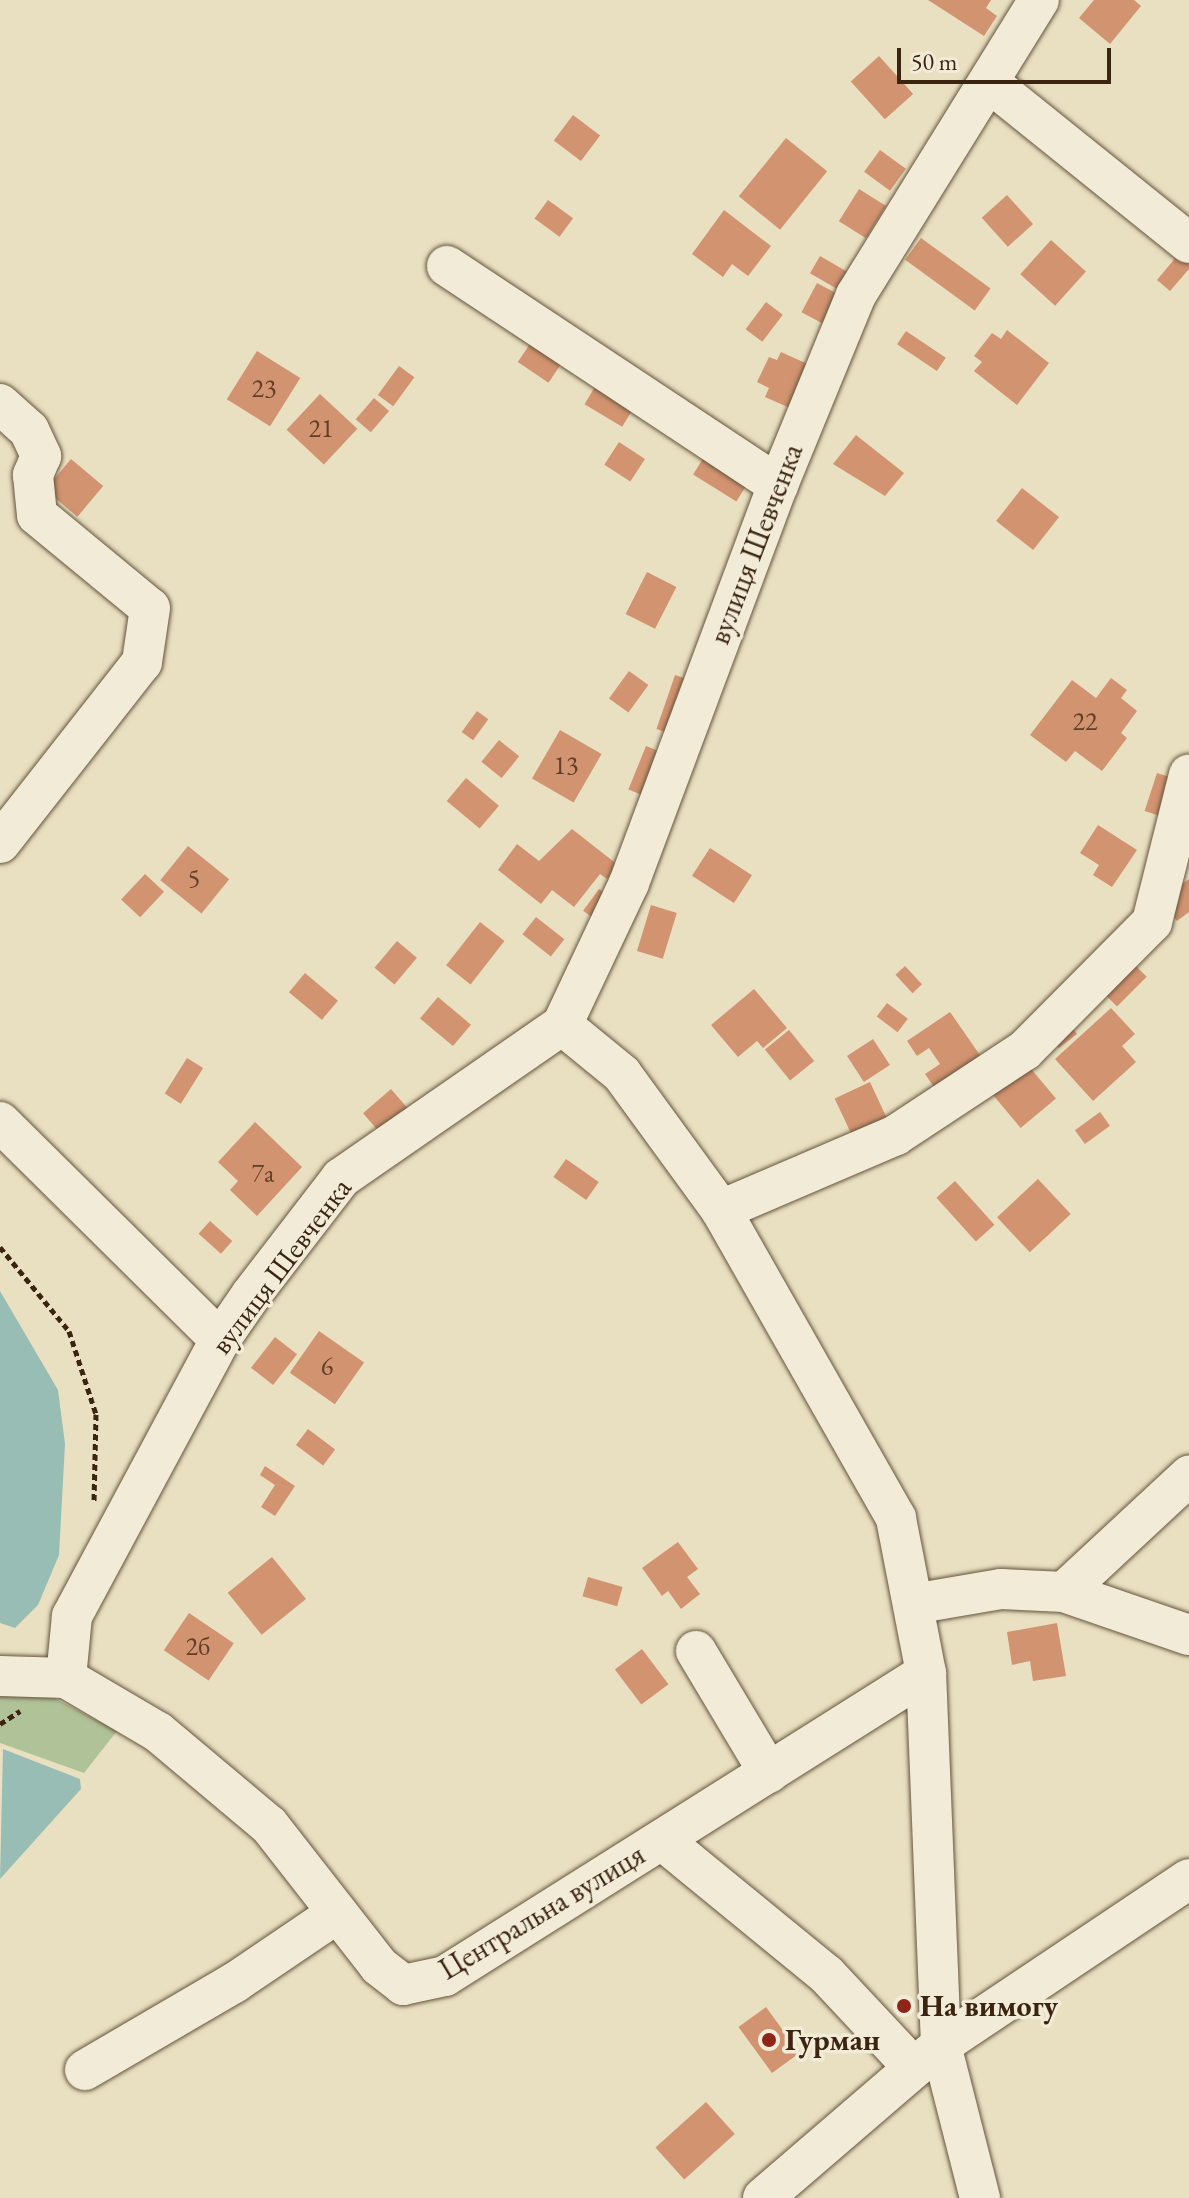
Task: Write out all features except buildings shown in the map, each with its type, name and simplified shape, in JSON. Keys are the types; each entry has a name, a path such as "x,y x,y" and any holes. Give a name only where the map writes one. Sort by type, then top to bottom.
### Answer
{"street":[{"name":"вулиця Шевченка","path":"66,1678 72,1616 220,1340 341,1178 562,1025 629,883 778,485 856,295 1039,0"},
{"path":"990,83 1189,243"},
{"path":"447,266 778,485"},
{"path":"0,404 29,430 41,456 33,475 37,515 150,608 142,662 4,829"},
{"path":"721,1210 896,1135 1025,1050 1152,922 1189,775"},
{"path":"562,1025 622,1074 721,1210 896,1518 926,1673 927,2056 980,2198"},
{"path":"0,1122 220,1340"},
{"path":"1064,1592 1189,1476"},
{"path":"913,1604 1001,1589 1064,1592 1189,1635"},
{"path":"696,1651 769,1773"},
{"name":"Центральна вулиця","path":"66,1678 158,1732 269,1825 379,1966 403,1985 445,1976 926,1673"},
{"path":"0,1676 66,1678"},
{"name":"Центральна вулиця","path":"662,1840 927,2056"},
{"path":"763,2198 927,2056 1189,1879"},
{"path":"85,2070 234,1983 336,1914"}],"path":[{"path":"0,1247 69,1331 96,1414 94,1504"}],"green space":[{"path":"39,1690 117,1731 84,1773 0,1743 0,1693"}],"water":[{"path":"0,1291 58,1390 65,1444 59,1555 38,1605 15,1628 0,1623"},
{"path":"3,1749 80,1779 81,1789 0,1879"}],"place":[{"name":"На вимогу","path":"904,2006"},
{"name":"Гурман","path":"769,2040"}]}
